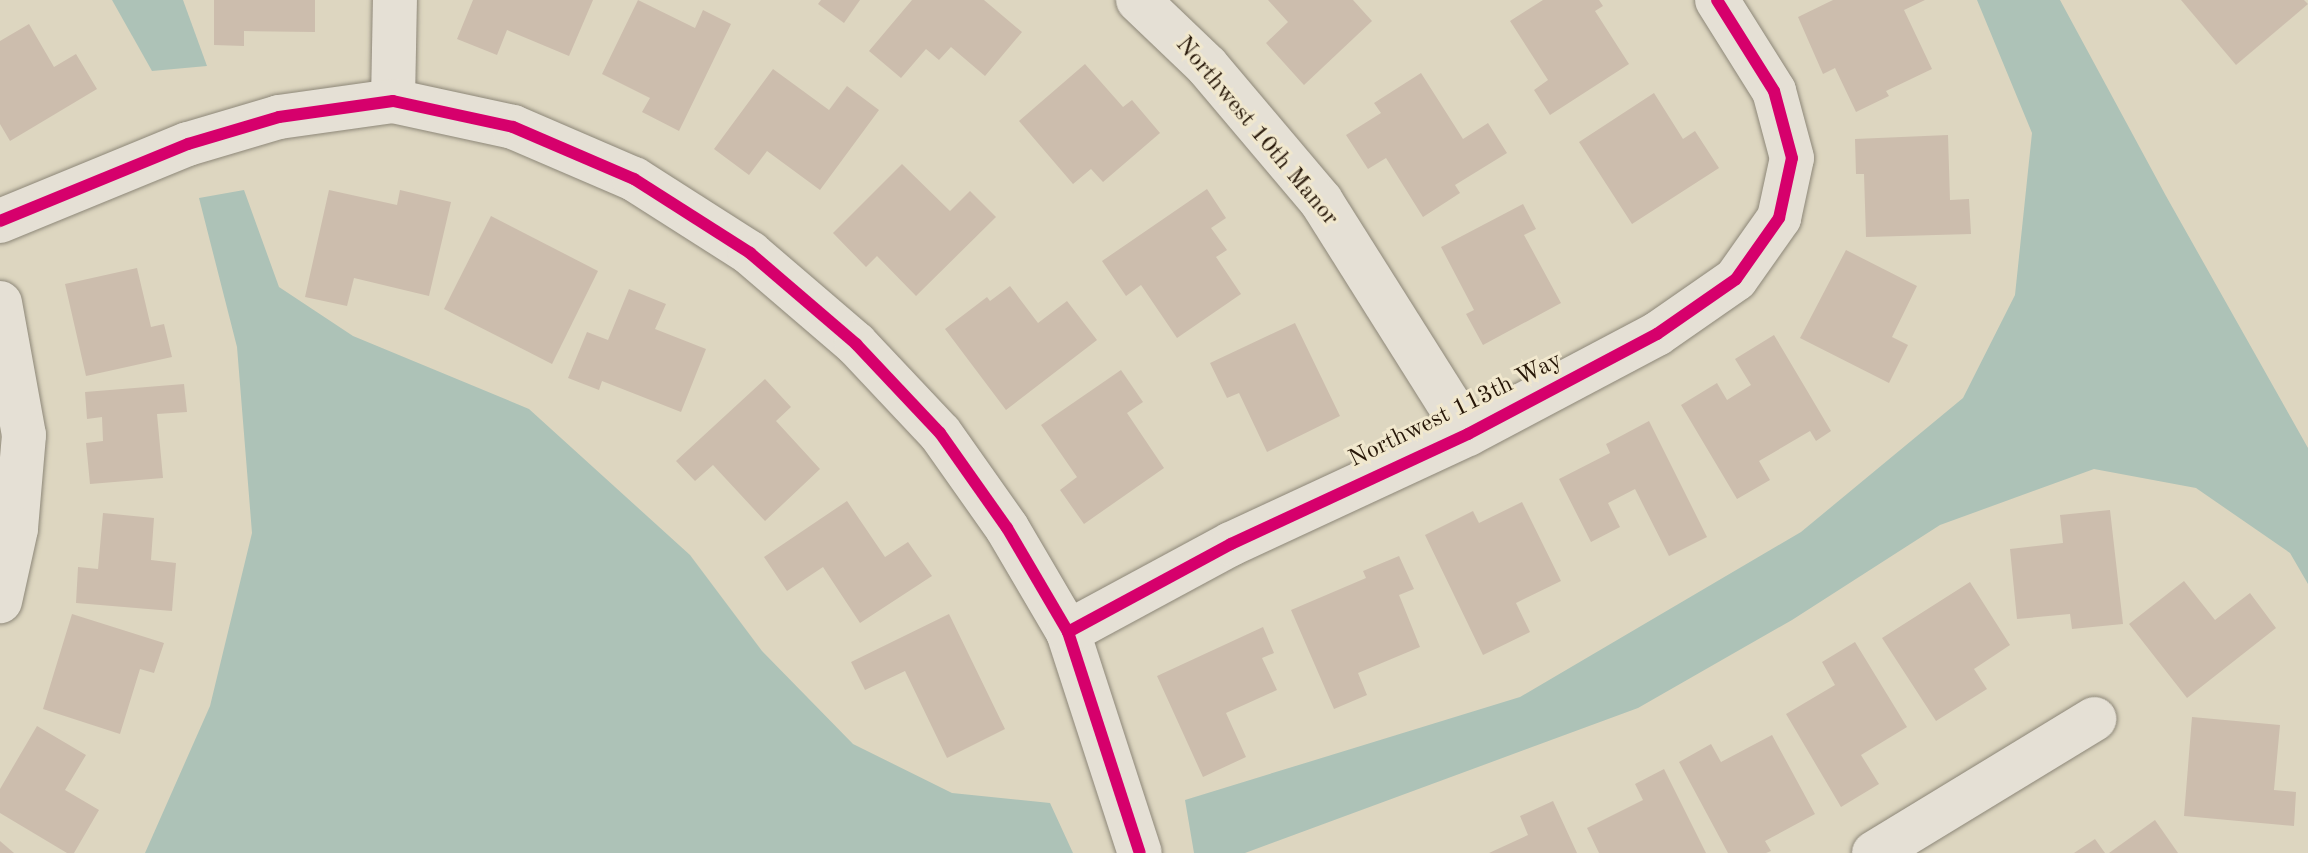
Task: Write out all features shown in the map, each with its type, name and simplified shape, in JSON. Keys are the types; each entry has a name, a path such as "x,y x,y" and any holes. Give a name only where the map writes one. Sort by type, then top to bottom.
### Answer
{"street":[{"path":"393,101 395,0"},
{"name":"Northwest 10th Manor","path":"1138,0 1207,66 1321,201 1468,434"},
{"name":"Northwest 113th Way","path":"1068,632 1231,544 1468,434 1657,334 1736,279 1779,218 1792,158 1774,91 1717,0"},
{"path":"0,221 188,144 279,117 393,101 513,127 634,179 750,253 856,344 940,433 1007,528 1068,632 1140,853"},
{"path":"0,303 24,435 16,529 0,601"},
{"path":"1874,853 2094,719"}],"shaded area":[{"path":"112,0 183,0 207,66 152,71"},
{"path":"1977,0 2060,0 2308,448 2308,584 2290,553 2196,488 2094,469 1940,525 1792,620 1638,708 1245,853 1194,853 1185,800 1520,697 1801,532 1963,398 2015,295 2032,133"},
{"path":"244,190 279,287 353,336 529,409 690,555 762,651 853,744 952,793 1050,803 1073,853 145,853 210,706 252,533 237,347 199,198"}],"building":[{"path":"214,0 315,0 315,32 244,31 244,46 214,45"},
{"path":"473,0 593,0 569,56 507,30 497,55 457,39"},
{"path":"638,0 695,28 703,10 731,24 679,131 642,112 650,98 602,74"},
{"path":"821,0 860,0 844,23 818,4"},
{"path":"912,0 984,0 1022,32 985,76 951,47 939,60 926,49 901,78 869,51"},
{"path":"1268,0 1353,0 1372,21 1304,85 1266,43 1288,22"},
{"path":"1543,0 1599,0 1603,6 1595,11 1629,64 1550,115 1534,90 1548,80 1510,21"},
{"path":"1833,0 1925,0 1904,10 1932,69 1886,91 1889,96 1856,112 1835,68 1823,74 1798,17"},
{"path":"2181,0 2304,0 2308,4 2236,65"},
{"path":"29,24 54,67 76,54 97,89 10,141 0,124 0,41"},
{"path":"1085,64 1123,107 1132,100 1160,133 1103,182 1091,169 1073,184 1019,121"},
{"path":"773,69 829,110 847,86 879,110 820,190 767,151 749,175 714,149"},
{"path":"1421,73 1463,139 1488,123 1507,153 1455,185 1460,193 1423,217 1386,158 1368,169 1346,135 1381,113 1374,103"},
{"path":"1654,93 1683,139 1695,131 1719,168 1632,224 1579,142"},
{"path":"1948,135 1950,200 1969,199 1971,234 1866,237 1864,174 1856,174 1855,139"},
{"path":"902,164 950,211 970,191 996,217 916,296 877,256 866,267 833,233"},
{"path":"1207,189 1226,218 1211,228 1227,250 1216,257 1241,294 1177,338 1141,285 1126,296 1102,261"},
{"path":"329,190 397,205 400,190 451,202 429,296 354,278 347,306 305,297"},
{"path":"1523,204 1536,229 1524,235 1561,303 1483,345 1466,314 1474,310 1441,247"},
{"path":"491,216 598,271 552,364 444,309"},
{"path":"1846,250 1917,286 1892,337 1908,345 1889,383 1800,338"},
{"path":"137,268 151,327 164,324 172,357 86,376 65,284"},
{"path":"1010,286 1038,323 1067,301 1097,340 1006,410 945,329 987,297 990,301"},
{"path":"629,289 666,304 655,329 706,349 681,412 602,381 599,390 568,378 587,332 608,340"},
{"path":"1295,323 1340,416 1267,452 1239,393 1227,398 1210,363"},
{"path":"1774,335 1831,431 1816,441 1810,431 1759,461 1770,480 1737,499 1681,405 1717,383 1727,400 1751,385 1735,359"},
{"path":"1121,370 1143,402 1127,413 1164,468 1084,524 1060,490 1077,477 1041,425"},
{"path":"765,379 791,407 776,421 820,469 765,521 713,465 695,481 676,461"},
{"path":"184,384 187,412 157,414 163,478 90,484 86,443 103,441 102,417 87,419 85,392"},
{"path":"1649,421 1707,537 1669,556 1635,489 1608,503 1620,527 1591,542 1559,479 1610,453 1606,444"},
{"path":"847,501 885,557 908,542 932,576 860,623 823,567 787,591 764,557"},
{"path":"1522,502 1561,581 1516,603 1530,632 1483,655 1425,535 1473,511 1479,523"},
{"path":"2110,510 2123,624 2072,629 2070,614 2017,619 2010,549 2063,543 2060,515"},
{"path":"103,513 154,518 151,560 176,563 172,611 76,603 78,567 98,569"},
{"path":"1399,556 1414,589 1399,595 1420,647 1358,673 1367,695 1334,709 1291,610 1366,578 1363,571"},
{"path":"2184,581 2215,620 2250,593 2276,628 2187,698 2129,624"},
{"path":"1970,582 2010,645 1974,669 1987,689 1936,721 1882,638"},
{"path":"72,614 164,643 154,673 140,669 120,734 43,709"},
{"path":"949,614 1005,729 947,758 905,671 865,690 851,662"},
{"path":"1263,627 1274,653 1262,658 1277,690 1226,713 1246,757 1203,777 1157,676"},
{"path":"1855,642 1907,727 1861,755 1879,784 1841,807 1786,714 1835,685 1822,662"},
{"path":"2192,717 2280,725 2274,790 2296,792 2294,826 2184,816"},
{"path":"37,726 86,755 65,790 99,810 74,853 67,853 0,813 0,789"},
{"path":"1772,735 1815,814 1765,841 1771,851 1728,853 1679,762 1711,744 1721,762"},
{"path":"1664,769 1706,853 1599,853 1587,828 1643,800 1635,784"},
{"path":"1553,801 1577,853 1489,853 1528,835 1520,816"},
{"path":"2155,820 2178,853 2109,853"},
{"path":"2095,839 2105,853 2074,853"},
{"path":"0,841 14,853 0,853"}],"cycle path":[{"path":"1068,632 1231,544 1468,434 1657,334 1736,279 1779,218 1792,158 1774,91 1717,0"},
{"path":"0,221 188,144 279,117 393,101 513,127 634,179 750,253 856,344 940,433 1007,528 1068,632 1140,853"}]}
